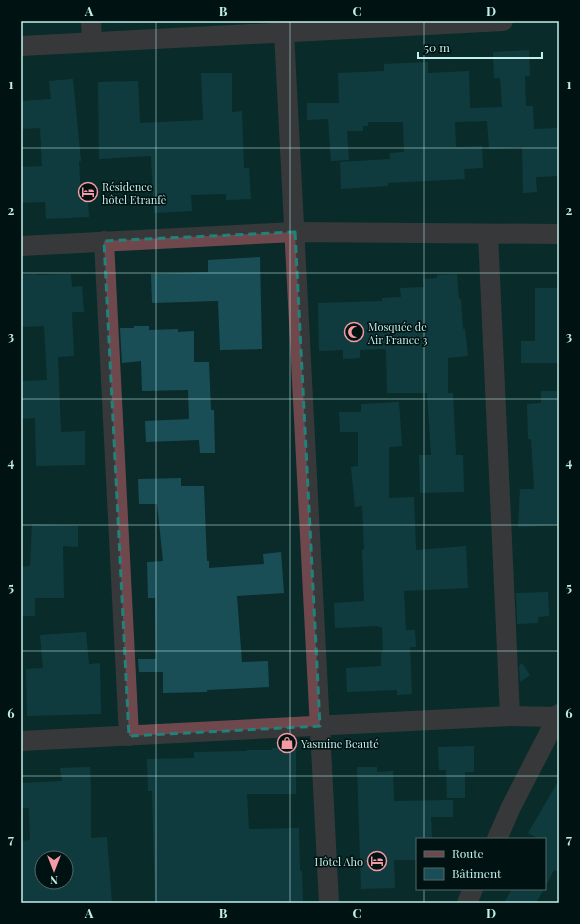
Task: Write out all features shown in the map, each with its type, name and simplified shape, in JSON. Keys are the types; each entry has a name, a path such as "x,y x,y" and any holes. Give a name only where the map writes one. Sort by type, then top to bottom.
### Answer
{"street":[{"path":"91,21 92,42"},
{"path":"21,46 502,21"},
{"path":"284,32 329,903"},
{"path":"21,246 295,232 559,234"},
{"path":"488,234 510,716"},
{"path":"104,242 129,736"},
{"path":"21,741 510,716 558,716 511,807 497,838"},
{"path":"467,903 473,890"}],"highlighted area":[{"path":"295,232 320,726 129,736 104,241"}],"building":[{"path":"529,50 530,76 525,76 526,106 533,106 534,129 559,128 559,176 536,177 537,192 523,193 522,147 489,149 487,121 455,122 456,147 482,146 483,168 464,169 465,179 388,183 388,186 341,189 340,162 390,159 390,153 404,152 403,122 368,122 368,126 363,126 363,131 347,131 349,160 331,161 328,119 307,120 307,103 339,103 338,73 384,71 384,64 428,62 428,73 469,71 470,108 502,107 500,78 494,78 493,52"},
{"path":"201,73 232,73 232,112 242,111 244,168 249,168 251,199 226,200 226,194 191,195 192,211 154,213 151,156 99,159 98,82 138,81 140,123 203,120"},
{"path":"73,79 81,161 79,161 81,201 88,201 89,217 46,219 45,202 21,203 21,167 42,166 40,128 21,129 21,101 51,99 49,81"},
{"path":"260,257 262,349 220,350 218,301 152,303 151,274 208,272 208,260"},
{"path":"71,274 72,287 82,286 84,312 72,312 74,356 58,357 61,432 85,431 85,465 36,466 35,418 21,419 21,381 47,380 44,326 21,327 21,275"},
{"path":"457,274 459,299 461,299 463,329 465,329 468,356 448,358 448,393 453,393 456,455 463,455 464,492 420,493 419,455 431,455 427,393 387,393 386,350 384,349 360,350 360,358 343,359 343,350 319,351 318,303 382,301 382,298 401,297 400,288 424,287 423,279 437,278 437,275"},
{"path":"535,288 559,288 559,363 521,363 521,341 535,341"},
{"path":"134,326 149,326 149,330 178,329 178,332 194,331 194,362 209,362 211,410 214,410 215,453 200,453 199,440 146,442 145,421 189,419 188,390 142,391 141,361 122,363 120,328 134,328"},
{"path":"541,391 557,391 557,403 559,403 559,525 518,527 520,489 534,489 531,439 528,439 527,404 541,403"},
{"path":"399,402 402,446 389,447 389,498 414,497 416,550 466,546 468,588 404,591 406,630 415,630 416,647 410,647 412,694 397,695 397,690 347,692 346,668 381,666 381,652 383,652 382,627 335,628 334,603 364,601 362,506 355,507 351,467 358,466 358,432 340,432 339,412 361,412 361,404"},
{"path":"181,478 181,486 204,486 207,561 209,561 209,568 264,564 263,554 281,552 284,593 237,596 242,662 268,661 269,687 207,690 207,692 163,693 163,672 139,672 138,659 156,659 155,598 148,598 147,562 163,561 157,504 139,504 138,479"},
{"path":"32,524 78,526 78,547 63,546 64,598 35,598 35,616 21,616 21,567 30,566"},
{"path":"548,592 549,616 538,617 538,623 517,624 516,593"},
{"path":"86,632 89,664 100,663 101,714 27,716 26,669 43,668 40,635"},
{"path":"522,663 530,675 520,682 519,666"},
{"path":"474,746 474,772 465,772 465,798 447,798 446,770 439,770 438,747"},
{"path":"272,748 296,748 296,794 247,794 249,829 299,828 300,871 302,871 303,901 255,903 155,903 152,791 148,791 147,759 194,758 194,752 272,750"},
{"path":"90,767 91,838 107,837 112,903 21,903 21,841 30,840 29,808 21,808 21,783 62,781 60,768"},
{"path":"357,767 377,767 377,772 393,771 394,801 453,800 453,817 431,817 432,838 416,838 416,860 394,860 395,888 361,889"},
{"path":"559,780 559,872 554,870 546,885 546,838 537,838 528,833"},
{"path":"511,890 543,890 536,903 504,903"}],"place":[{"name":"Résidence hôtel Etranfê","path":"88,192"},
{"name":"Mosquée de Air France 3","path":"354,332"},
{"name":"Yasmine Beauté","path":"287,743"},
{"name":"Hôtel Aho","path":"377,861"}]}
